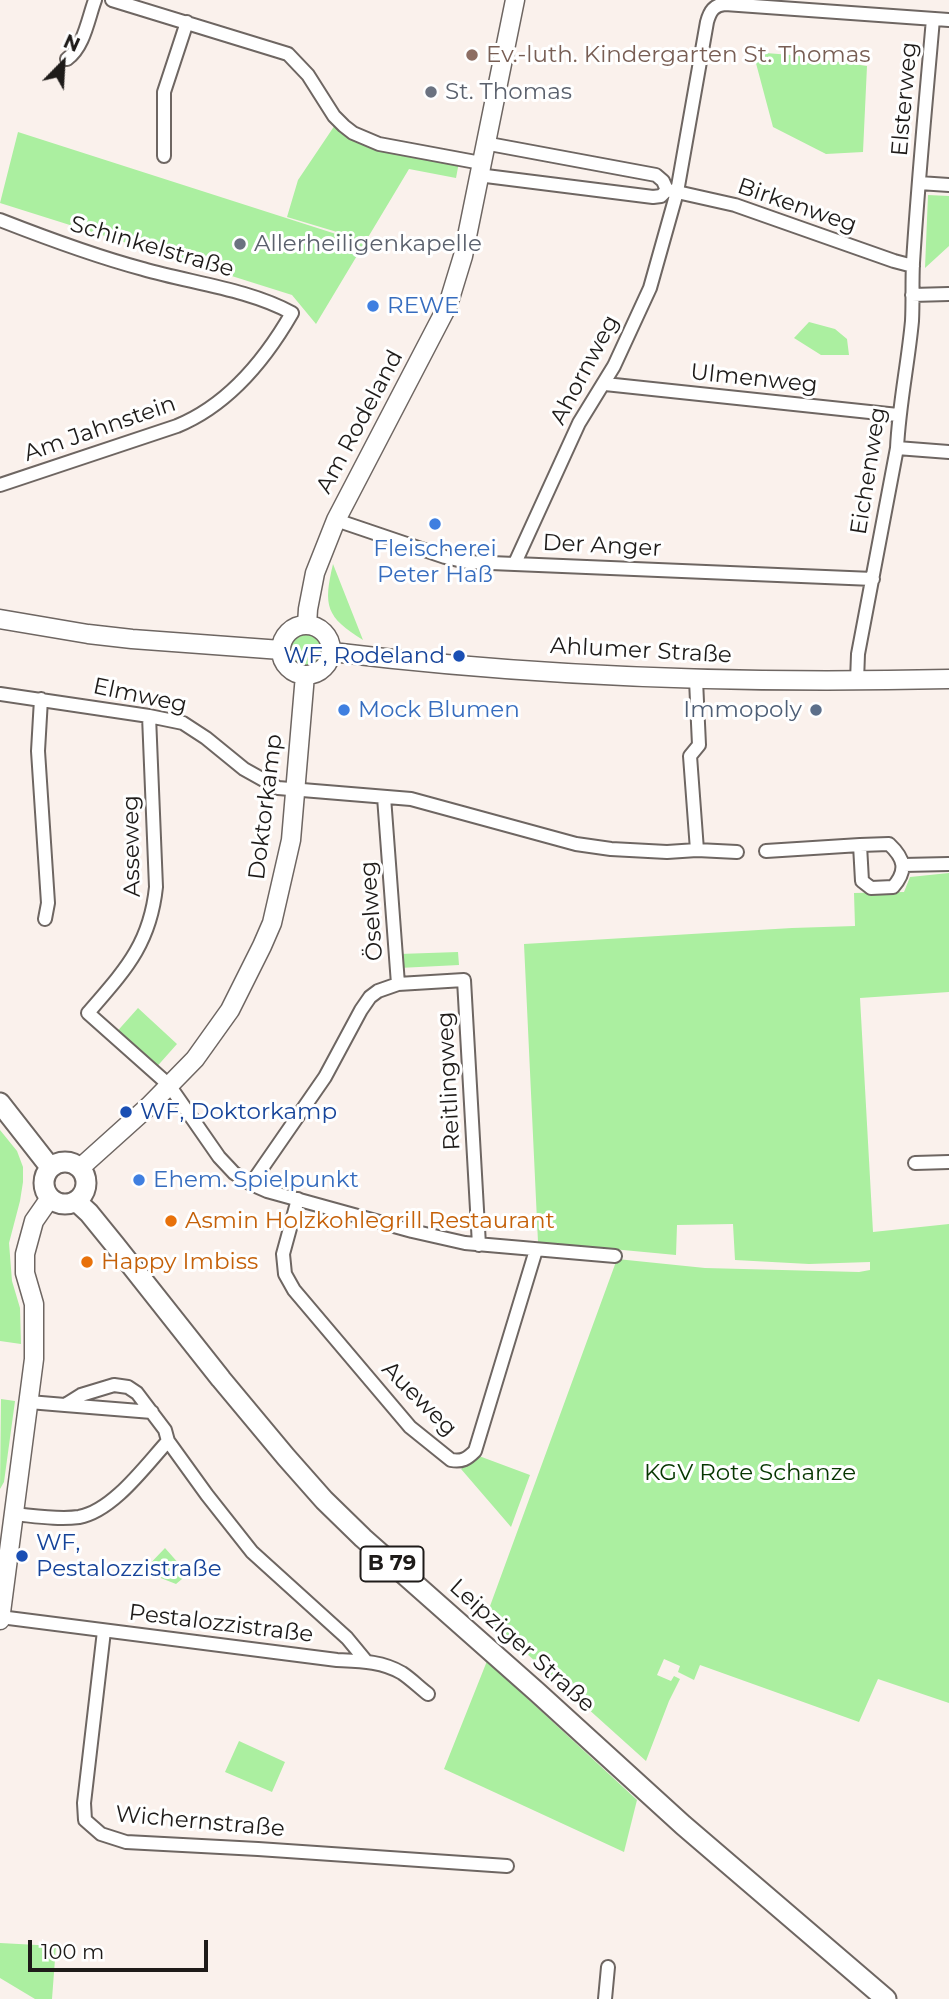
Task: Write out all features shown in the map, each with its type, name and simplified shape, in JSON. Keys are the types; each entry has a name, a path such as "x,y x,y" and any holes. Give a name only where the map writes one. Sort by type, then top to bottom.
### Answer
{"main road":[{"path":"0,1103 51,1167"},
{"path":"65,1162 80,1168 86,1185 76,1201 62,1204 50,1198 43,1185 45,1175 51,1167 65,1162"},
{"name":"Leipziger Straße","path":"76,1201 116,1245 286,1457 324,1500 683,1825 886,1999"}],"street":[{"path":"67,59 73,55 82,38 95,0"},
{"name":"Birkenweg","path":"112,0 144,4 187,22 288,54 308,75 334,116 353,133 379,144 480,169 653,197 672,191"},
{"name":"Am Rodeland","path":"307,625 315,573 336,520 448,306 463,256 515,0"},
{"name":"Ahornweg","path":"515,564 579,424 605,384 650,288 712,9 718,5 933,19"},
{"path":"933,19 949,20"},
{"name":"Elsterweg","path":"913,266 933,19"},
{"path":"164,156 164,92 187,22"},
{"name":"Birkenweg","path":"484,143 656,175 672,191 735,205 913,266"},
{"path":"919,183 949,185"},
{"name":"Schinkelstraße","path":"0,220 141,269 271,302 292,313"},
{"name":"Eichenweg","path":"857,681 858,654 897,448 898,415 908,357 913,266"},
{"path":"912,295 949,295"},
{"name":"Am Jahnstein","path":"0,485 195,418 227,396 280,335 292,313"},
{"name":"Ulmenweg","path":"605,384 898,415"},
{"path":"897,448 949,452"},
{"name":"Der Anger","path":"336,520 467,562 873,579"},
{"path":"0,619 132,639 281,650"},
{"path":"307,625 325,633 332,652 325,667 316,673 305,675 288,667 281,650 287,634 296,627 307,625"},
{"name":"Ahlumer Straße","path":"332,652 457,665 696,680 949,679"},
{"name":"Doktorkamp","path":"80,1168 195,1059 230,1010 272,923 291,840 305,675"},
{"path":"696,680 699,745 690,756 697,850"},
{"name":"Elmweg","path":"0,694 183,723 263,781 278,788 295,790"},
{"path":"41,699 38,751 48,903 45,919"},
{"name":"Asseweg","path":"149,716 156,887 154,909 141,946 88,1013 169,1085 219,1157 234,1173 251,1184 267,1191 412,1231 479,1245 614,1256"},
{"path":"295,790 411,799 576,844 611,849 737,852"},
{"name":"Öselweg","path":"251,1184 325,1077 370,997 378,990 398,984 384,797"},
{"path":"766,851 860,845 889,844 897,852 903,865 900,879 893,887 871,888 862,881 860,845"},
{"path":"903,865 949,864"},
{"name":"Reitlingweg","path":"398,984 464,980 479,1245"},
{"path":"915,1163 949,1162"},
{"path":"0,1618 10,1508 34,1359 34,1304 26,1273 25,1254 34,1221 50,1198"},
{"name":"Aueweg","path":"298,1199 283,1254 285,1274 293,1290 410,1427 451,1460 459,1462 475,1451 536,1250"},
{"path":"65,1405 81,1395 114,1385 128,1387 137,1392 207,1495 252,1552 347,1638 366,1661"},
{"path":"29,1402 152,1412"},
{"path":"10,1508 65,1518 82,1516 117,1496 169,1441"},
{"name":"Pestalozzistraße","path":"0,1618 383,1664 401,1673 428,1694"},
{"name":"Wichernstraße","path":"104,1631 84,1803 85,1821 101,1835 126,1842 508,1866"},
{"path":"605,1999 608,1967"}],"green space":[{"path":"753,52 867,66 863,152 826,154 773,127"},
{"path":"335,125 349,138 380,150 459,162 456,178 409,169 316,324 292,295 0,203 18,132 336,234 337,232 287,217 298,180"},
{"path":"928,195 949,196 949,246 925,268"},
{"path":"809,322 835,329 847,339 849,355 821,355 794,338"},
{"path":"333,564 363,640 341,624 330,609 328,590"},
{"path":"306,632 318,637 323,649 318,661 306,666 294,661 289,649 294,637"},
{"name":"KGV Rote Schanze","path":"949,873 949,992 860,998 873,1232 949,1224 949,1703 878,1679 859,1722 700,1665 694,1680 678,1672 680,1666 664,1659 657,1675 671,1681 674,1676 680,1679 646,1761 486,1617 617,1259 705,1268 859,1272 870,1270 870,1262 809,1264 735,1260 733,1224 677,1225 676,1255 538,1242 524,944 855,926 854,893 904,892 910,877"},
{"path":"458,952 459,965 399,968 399,954"},
{"path":"138,1008 177,1044 153,1071 113,1036"},
{"path":"0,1130 17,1151 23,1167 20,1201 9,1243 12,1281 20,1308 21,1344 0,1341"},
{"path":"1,1399 15,1401 4,1482 0,1489"},
{"path":"479,1456 530,1475 511,1527 461,1469"},
{"path":"165,1548 188,1574 176,1584 143,1571"},
{"path":"487,1661 637,1800 624,1852 444,1769"},
{"path":"239,1741 285,1762 272,1792 225,1772"},
{"path":"0,1943 56,1946 52,1999 35,1999 0,1978"}],"place":[{"name":"Ev.-luth. Kindergarten St. Thomas","path":"472,55"},
{"name":"St. Thomas","path":"431,92"},
{"name":"Allerheiligenkapelle","path":"240,244"},
{"name":"REWE","path":"373,306"},
{"name":"Fleischerei Peter Haß","path":"435,524"},
{"name":"WF, Rodeland","path":"459,656"},
{"name":"Mock Blumen","path":"344,710"},
{"name":"Immopoly","path":"816,710"},
{"name":"WF, Doktorkamp","path":"126,1112"},
{"name":"Ehem. Spielpunkt","path":"139,1180"},
{"name":"Asmin Holzkohlegrill Restaurant","path":"171,1221"},
{"name":"Happy Imbiss","path":"87,1262"},
{"name":"WF, Pestalozzistraße","path":"22,1556"}]}
